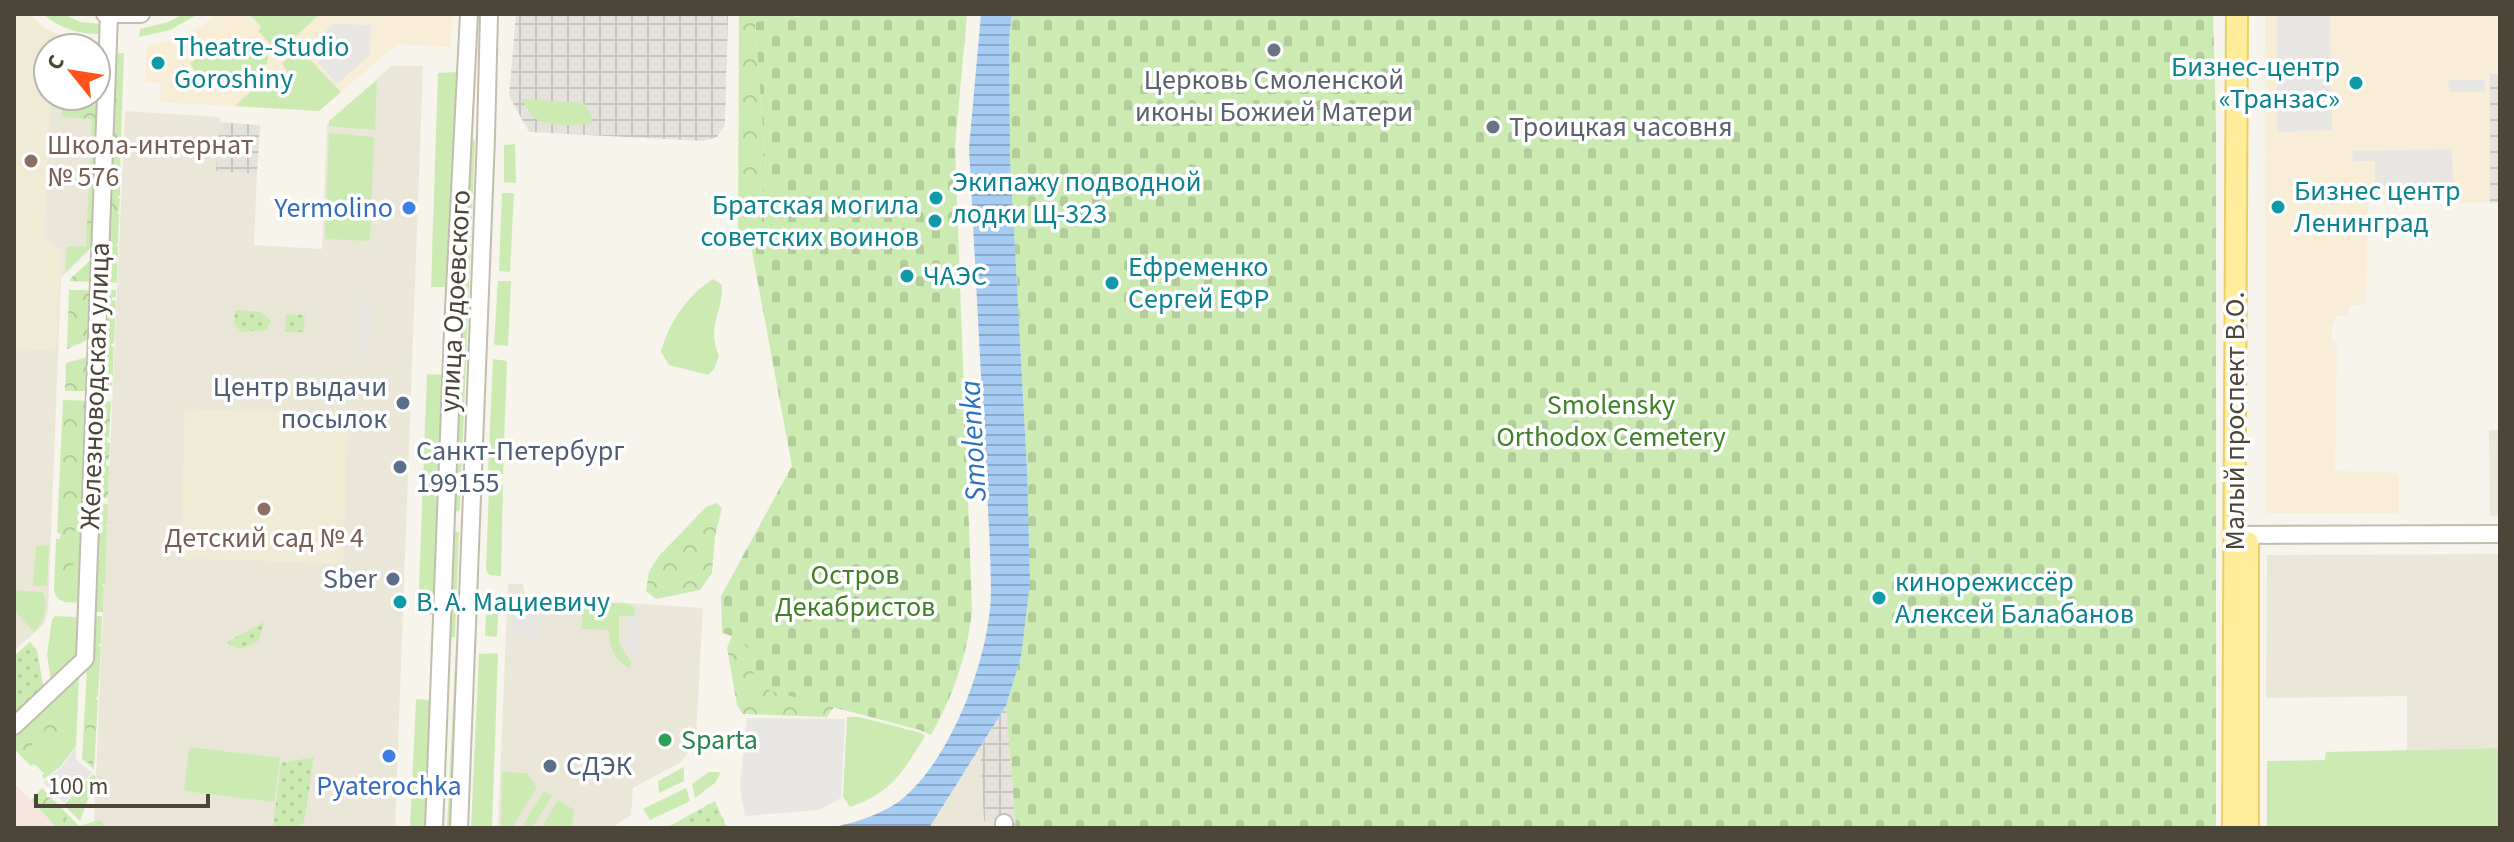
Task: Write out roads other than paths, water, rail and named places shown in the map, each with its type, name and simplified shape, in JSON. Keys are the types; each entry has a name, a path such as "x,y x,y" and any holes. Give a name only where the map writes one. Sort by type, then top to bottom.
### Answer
{"main road":[{"name":"Малый проспект В.О.","path":"2237,14 2248,828"},
{"name":"Малый проспект В.О.","path":"2233,828 2242,535 2249,14"}],"street":[{"path":"107,14 141,14"},
{"name":"Железноводская улица","path":"14,726 85,659 107,14"},
{"name":"улица Одоевского","path":"434,828 469,14"},
{"name":"улица Одоевского","path":"459,828 489,14"},
{"path":"463,130 486,131"},
{"path":"445,522 471,522"},
{"path":"2242,535 2500,534"}],"water":[{"path":"981,14 1012,14 1009,38 1010,157 1030,582 1021,657 1006,706 929,828 828,828 882,811 902,799 926,774 964,707 987,632 991,601 990,548 969,148"}],"place":[{"name":"Церковь Смоленской иконы Божией Матери","path":"1274,50"},
{"name":"Theatre-Studio Goroshiny","path":"158,63"},
{"name":"Бизнес-центр «Транзас»","path":"2356,83"},
{"name":"Троицкая часовня","path":"1493,127"},
{"name":"Школа-интернат № 576","path":"31,161"},
{"name":"Экипажу подводной лодки Щ-323","path":"936,198"},
{"name":"Бизнес центр Ленинград","path":"2278,207"},
{"name":"Yermolino","path":"409,208"},
{"name":"Братская могила советских воинов","path":"935,221"},
{"name":"ЧАЭС","path":"907,276"},
{"name":"Ефременко Сергей ЕФР","path":"1112,283"},
{"name":"Центр выдачи посылок","path":"403,403"},
{"name":"Санкт-Петербург 199155","path":"400,467"},
{"name":"Детский сад № 4","path":"264,509"},
{"name":"Sber","path":"393,579"},
{"name":"кинорежиссёр Алексей Балабанов","path":"1879,598"},
{"name":"В. А. Мациевичу","path":"400,602"},
{"name":"Sparta","path":"665,740"},
{"name":"Pyaterochka","path":"389,756"},
{"name":"СДЭК","path":"550,766"}],"park label":[{"name":"Smolensky Orthodox Cemetery","path":"1611,421"},
{"name":"Остров Декабристов","path":"855,591"}],"water label":[{"name":"Smolenka","path":"973,441"}]}
